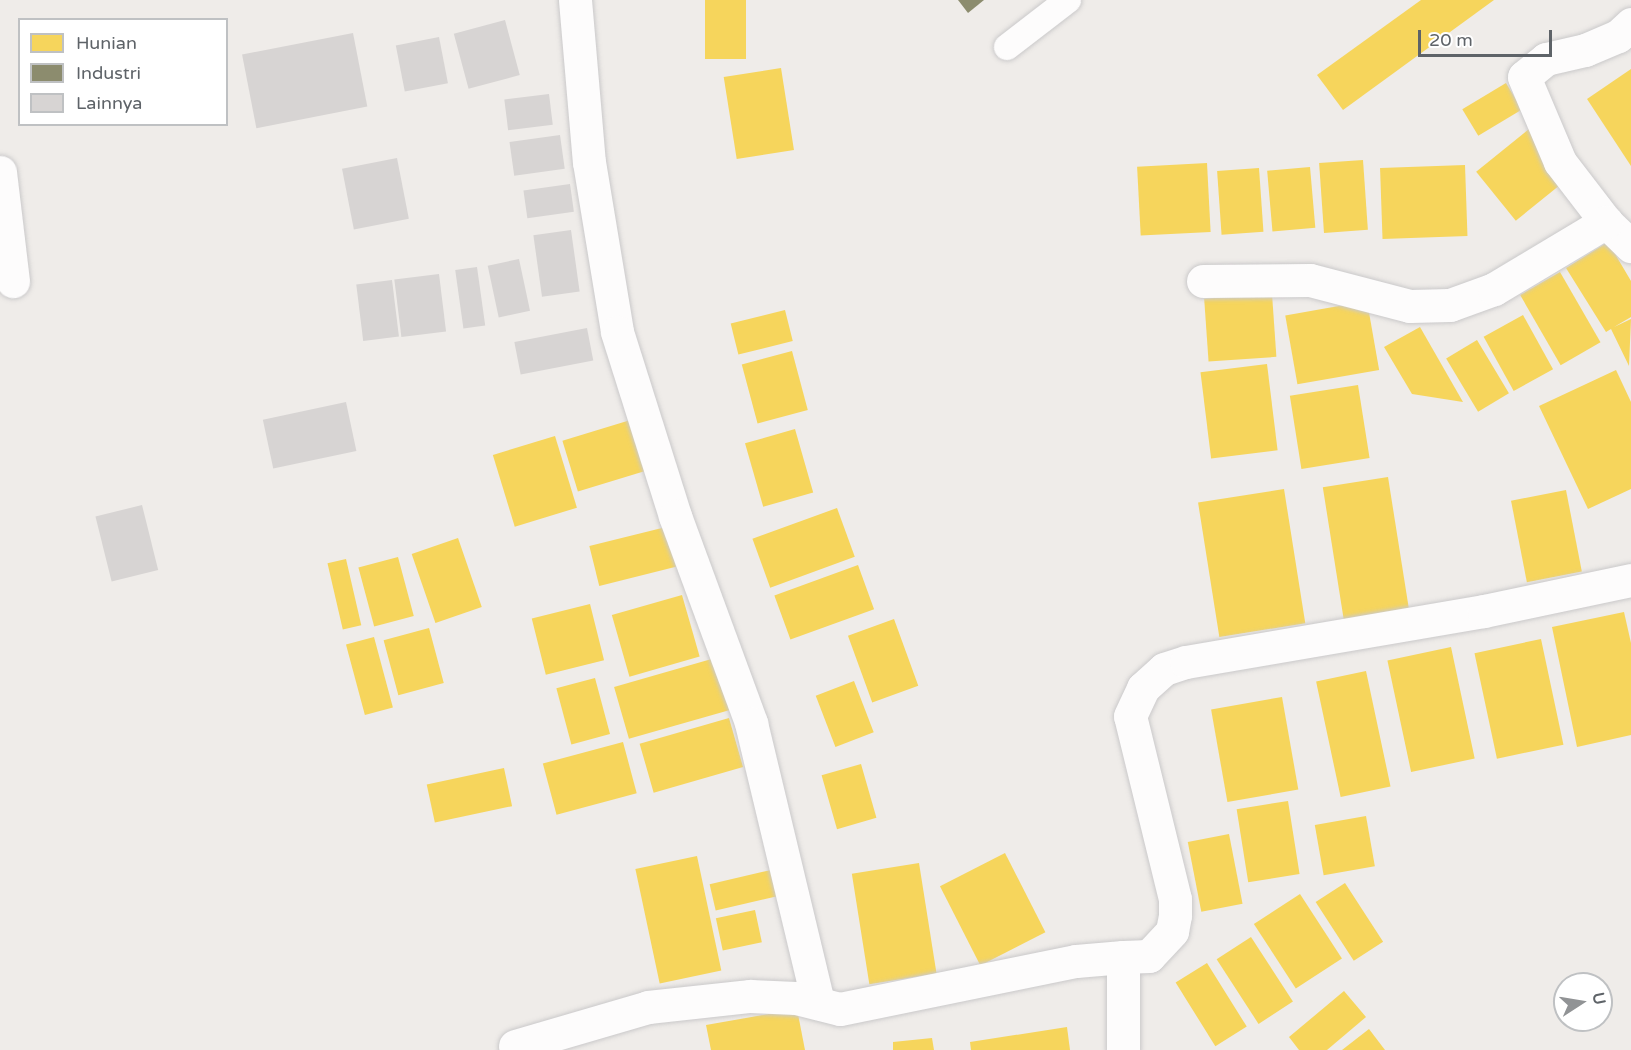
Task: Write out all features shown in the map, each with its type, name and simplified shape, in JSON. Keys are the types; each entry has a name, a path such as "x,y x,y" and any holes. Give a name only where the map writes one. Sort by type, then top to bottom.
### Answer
{"street":[{"path":"575,0 589,162 618,332 675,516 751,723 818,1003"},
{"path":"1631,24 1618,36 1585,50 1546,59 1524,77 1560,162 1606,222 1631,246"},
{"path":"0,172 13,281"},
{"path":"1203,281 1310,280 1410,306 1450,305 1494,289 1606,222"},
{"path":"515,1046 648,1007 750,996 818,1003 840,1009 1076,961 1149,956 1172,931 1175,899 1130,716 1143,688 1164,669 1631,580"},
{"path":"1123,957 1123,1050"}],"lane":[{"path":"1007,47 1068,0"}],"building: Hunian":[{"path":"705,0 746,0 746,59 705,59"},
{"path":"1421,0 1494,0 1343,110 1317,75"},
{"path":"781,68 794,150 737,159 724,77"},
{"path":"1631,69 1631,166 1587,99"},
{"path":"1506,83 1522,110 1478,136 1462,109"},
{"path":"1529,129 1569,178 1516,221 1476,172"},
{"path":"1363,160 1368,230 1324,233 1319,163"},
{"path":"1207,163 1211,232 1141,236 1137,167"},
{"path":"1465,165 1467,236 1383,239 1380,168"},
{"path":"1310,167 1315,228 1272,232 1267,171"},
{"path":"1259,168 1263,232 1222,235 1217,171"},
{"path":"1608,242 1631,281 1631,317 1614,327 1631,319 1629,366 1611,329 1606,332 1566,268"},
{"path":"1560,272 1600,342 1561,365 1520,295"},
{"path":"1272,294 1276,357 1209,362 1204,299"},
{"path":"1367,301 1379,370 1297,384 1285,315"},
{"path":"785,310 793,341 738,355 731,324"},
{"path":"1523,315 1553,369 1514,391 1484,337"},
{"path":"1420,327 1463,402 1412,394 1384,347"},
{"path":"1477,340 1509,393 1478,412 1446,359"},
{"path":"792,351 808,410 758,423 742,364"},
{"path":"1267,364 1278,450 1211,459 1200,372"},
{"path":"1616,370 1631,402 1631,489 1588,509 1539,406"},
{"path":"1358,385 1370,458 1301,469 1290,396"},
{"path":"637,418 652,469 578,491 562,441"},
{"path":"795,429 813,492 763,507 745,443"},
{"path":"555,436 577,508 515,527 493,455"},
{"path":"1388,477 1409,609 1344,620 1323,487"},
{"path":"1284,489 1305,623 1219,637 1198,503"},
{"path":"1566,490 1582,571 1527,582 1511,501"},
{"path":"837,508 855,557 770,588 752,539"},
{"path":"666,527 676,567 599,586 589,546"},
{"path":"458,538 482,607 435,623 412,554"},
{"path":"398,557 414,616 374,627 358,568"},
{"path":"346,559 361,625 343,630 327,563"},
{"path":"858,565 874,609 790,640 774,595"},
{"path":"682,595 700,657 629,677 612,615"},
{"path":"590,604 604,660 546,675 532,619"},
{"path":"1624,612 1631,643 1631,735 1577,747 1552,627"},
{"path":"894,619 918,686 872,702 848,636"},
{"path":"429,628 444,683 398,695 384,640"},
{"path":"374,637 393,708 365,715 346,645"},
{"path":"1541,639 1563,745 1497,759 1474,653"},
{"path":"1451,647 1475,759 1411,772 1387,661"},
{"path":"715,658 730,710 629,739 614,687"},
{"path":"1366,671 1391,786 1341,797 1316,682"},
{"path":"595,678 610,734 571,744 556,688"},
{"path":"854,681 874,732 835,747 816,696"},
{"path":"1282,697 1298,790 1227,802 1211,710"},
{"path":"729,718 743,767 654,793 640,744"},
{"path":"623,742 637,793 557,815 543,763"},
{"path":"861,764 876,818 837,829 822,775"},
{"path":"504,768 512,806 435,823 427,784"},
{"path":"1288,801 1300,874 1248,882 1237,809"},
{"path":"1366,816 1375,866 1324,875 1315,825"},
{"path":"1229,834 1243,904 1201,912 1188,842"},
{"path":"1005,853 1045,932 980,965 940,886"},
{"path":"697,856 721,970 660,984 635,869"},
{"path":"919,863 937,974 869,984 852,874"},
{"path":"771,870 777,896 716,910 710,884"},
{"path":"1345,883 1383,942 1354,961 1316,902"},
{"path":"1300,894 1342,959 1296,989 1254,924"},
{"path":"755,910 762,942 723,951 716,918"},
{"path":"1251,937 1293,1002 1259,1024 1217,959"},
{"path":"1207,963 1247,1027 1215,1046 1176,983"},
{"path":"1344,991 1366,1017 1327,1050 1299,1050 1289,1037"},
{"path":"797,1009 805,1050 711,1050 706,1025"},
{"path":"1067,1027 1070,1050 971,1050 970,1042"},
{"path":"1369,1029 1385,1050 1342,1050"},
{"path":"932,1038 934,1050 893,1050 893,1042"}],"building: Industri":[{"path":"958,0 984,0 968,13"}],"building: Lainnya":[{"path":"505,20 520,75 469,89 454,34"},
{"path":"353,33 367,107 256,128 242,55"},
{"path":"439,37 448,83 405,92 396,45"},
{"path":"549,94 553,125 508,130 504,99"},
{"path":"560,135 565,169 514,176 509,142"},
{"path":"397,158 409,219 354,230 342,169"},
{"path":"570,184 574,212 527,218 523,191"},
{"path":"571,230 580,291 542,297 533,235"},
{"path":"519,259 530,311 499,317 488,266"},
{"path":"477,267 485,325 463,328 455,270"},
{"path":"439,274 446,332 401,337 394,279"},
{"path":"392,280 399,337 363,341 356,284"},
{"path":"587,328 593,360 521,375 514,342"},
{"path":"346,402 356,451 273,469 263,420"},
{"path":"142,505 158,570 112,582 95,517"}]}
